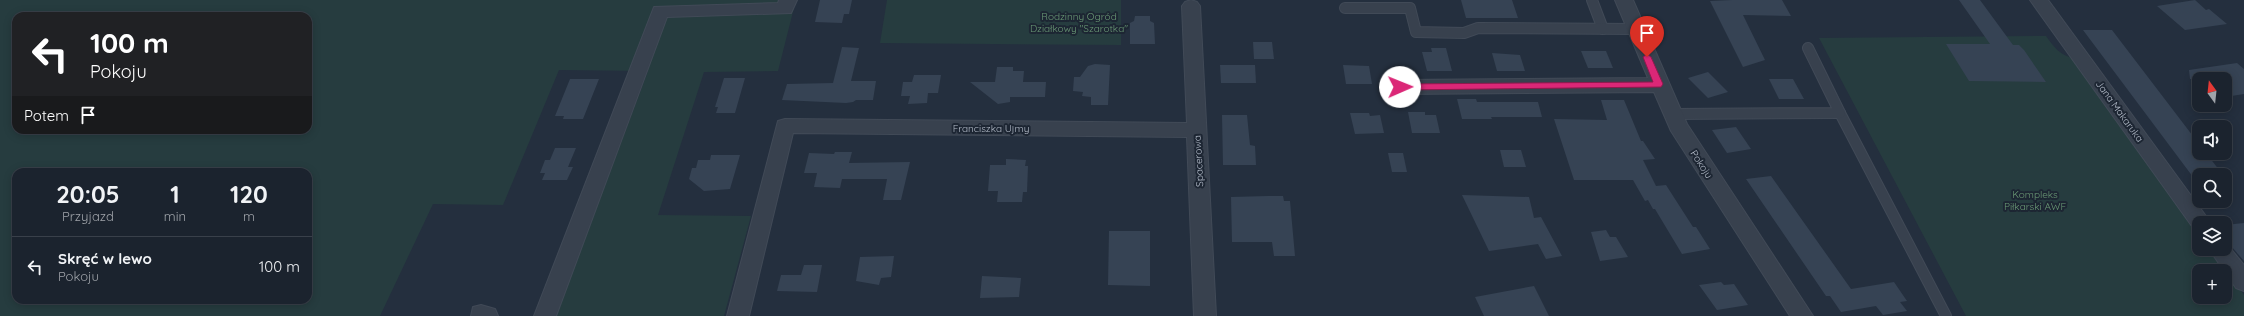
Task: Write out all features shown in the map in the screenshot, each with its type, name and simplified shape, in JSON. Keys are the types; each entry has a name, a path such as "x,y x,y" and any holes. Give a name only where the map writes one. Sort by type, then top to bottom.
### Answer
{"street":[{"path":"545,316 660,11 785,9 788,0"},
{"name":"Pokoju","path":"1624,0 1658,84 1678,126 1802,316"},
{"name":"Jana Makaruka","path":"2038,0 2196,216"},
{"name":"Spacerowa","path":"1191,6 1205,316"},
{"path":"1400,87 1658,84"},
{"name":"Franciszka Ujmy","path":"738,316 785,126 1196,130"},
{"path":"2225,256 2244,282"}],"lane":[{"path":"1592,0 1603,29"},
{"path":"1345,8 1410,8 1416,32 1464,33 1478,28 1635,29"},
{"path":"1808,48 1840,113 1946,316"},
{"path":"1673,114 1840,113"}],"green space":[{"path":"0,0 796,0 778,71 704,72 658,215 751,216 724,316 556,316 648,71 559,70 503,205 433,204 380,316 0,316"},
{"name":"Rodzinny Ogród Działkowy \"Szarotka\"","path":"887,0 1121,0 1121,45 880,43"},
{"name":"Kompleks Piłkarski AWF","path":"2046,36 2062,53 2066,56 2075,58 2192,221 2192,256 2217,256 2222,264 2192,264 2192,304 2232,304 2232,278 2244,295 2244,316 1966,316 1819,38"}],"building":[{"path":"820,0 852,0 849,14 844,14 842,23 815,22"},
{"path":"1461,0 1512,0 1518,18 1466,18"},
{"path":"1782,0 1791,16 1743,15 1765,60 1743,67 1710,1"},
{"path":"1959,0 1980,0 2013,45 2019,45 2024,50 2046,82 1969,81 1946,44 1990,44"},
{"path":"2195,0 2206,10 2209,9 2227,24 2185,30 2157,6"},
{"path":"1135,16 1150,16 1150,21 1154,23 1155,44 1130,44 1130,23 1134,21"},
{"path":"2083,30 2112,30 2192,135 2192,160 2211,160 2218,168 2192,168 2192,176"},
{"path":"1253,42 1272,42 1274,59 1254,59"},
{"path":"842,47 859,48 851,81 876,81 873,100 856,100 846,103 782,100 787,84 833,83"},
{"path":"1431,48 1446,48 1452,71 1427,71 1422,52 1432,52"},
{"path":"1581,51 1606,51 1613,68 1588,68"},
{"path":"1492,53 1520,55 1525,71 1497,71"},
{"path":"2237,63 2244,69 2244,94 2232,96 2232,72 2192,72 2192,79 2190,79 2189,70"},
{"path":"1095,64 1110,65 1108,105 1091,105 1091,97 1082,96 1083,92 1073,91 1074,77 1080,77 1088,66"},
{"path":"1220,65 1255,65 1256,83 1221,83"},
{"path":"1343,65 1369,66 1372,84 1346,84"},
{"path":"997,67 1013,67 1013,71 1024,71 1023,82 1046,82 1045,97 1010,97 1010,102 998,104 970,82 995,82"},
{"path":"1708,72 1728,92 1708,98 1688,78"},
{"path":"914,75 941,75 938,93 928,93 927,103 908,104 910,96 901,96 903,82 912,82"},
{"path":"724,78 745,78 735,113 716,113 718,107 715,107"},
{"path":"570,79 599,79 583,119 563,119 564,116 555,116"},
{"path":"1769,79 1793,79 1804,99 1779,99"},
{"path":"1457,99 1476,99 1477,102 1538,102 1542,117 1491,117 1492,119 1462,119"},
{"path":"1601,100 1624,100 1641,141 1643,141 1655,159 1643,160 1656,186 1666,185 1693,227 1696,227 1710,249 1682,254 1655,209 1653,209 1648,200 1645,201 1633,180 1574,180 1554,119 1607,120"},
{"path":"1408,112 1425,112 1425,115 1436,115 1440,133 1412,133"},
{"path":"1350,113 1369,113 1370,116 1380,115 1384,133 1355,134"},
{"path":"1222,115 1247,115 1250,145 1255,146 1256,165 1223,165"},
{"path":"1736,127 1751,149 1727,153 1712,130"},
{"path":"555,148 576,148 568,167 573,167 567,180 542,180 545,173 540,173 545,160 550,160"},
{"path":"1500,150 1521,150 1526,167 1504,167"},
{"path":"835,152 852,152 849,163 910,162 901,200 883,200 887,179 842,179 840,188 814,187 817,173 804,173 809,153 834,154"},
{"path":"1388,153 1403,153 1407,172 1392,172"},
{"path":"711,155 740,155 730,189 704,191 689,179 692,168 696,168 698,160 710,160"},
{"path":"1006,159 1026,160 1025,166 1028,166 1027,192 1023,192 1022,202 997,202 998,191 988,191 990,165 1006,165"},
{"path":"1771,176 1851,289 1894,282 1907,301 1900,302 1907,311 1883,315 1876,306 1841,312 1830,296 1826,296 1746,179"},
{"path":"1462,195 1529,197 1534,218 1541,217 1562,256 1546,259 1538,244 1489,251"},
{"path":"1283,196 1284,201 1290,201 1295,256 1274,256 1272,242 1232,242 1231,197"},
{"path":"2244,223 2244,261 2232,247 2232,224"},
{"path":"1606,230 1610,237 1616,237 1628,257 1600,261 1591,232"},
{"path":"1109,231 1150,231 1150,286 1108,285"},
{"path":"894,256 891,277 881,278 879,285 856,281 860,257"},
{"path":"804,265 822,265 817,292 777,291 781,275 801,275"},
{"path":"982,276 1021,278 1019,297 980,298"},
{"path":"1721,282 1724,285 1734,284 1748,305 1717,310 1699,285"},
{"path":"1534,286 1549,316 1484,316 1475,297"}],"route":[{"path":"1400,87 1658,84 1647,57"}]}
